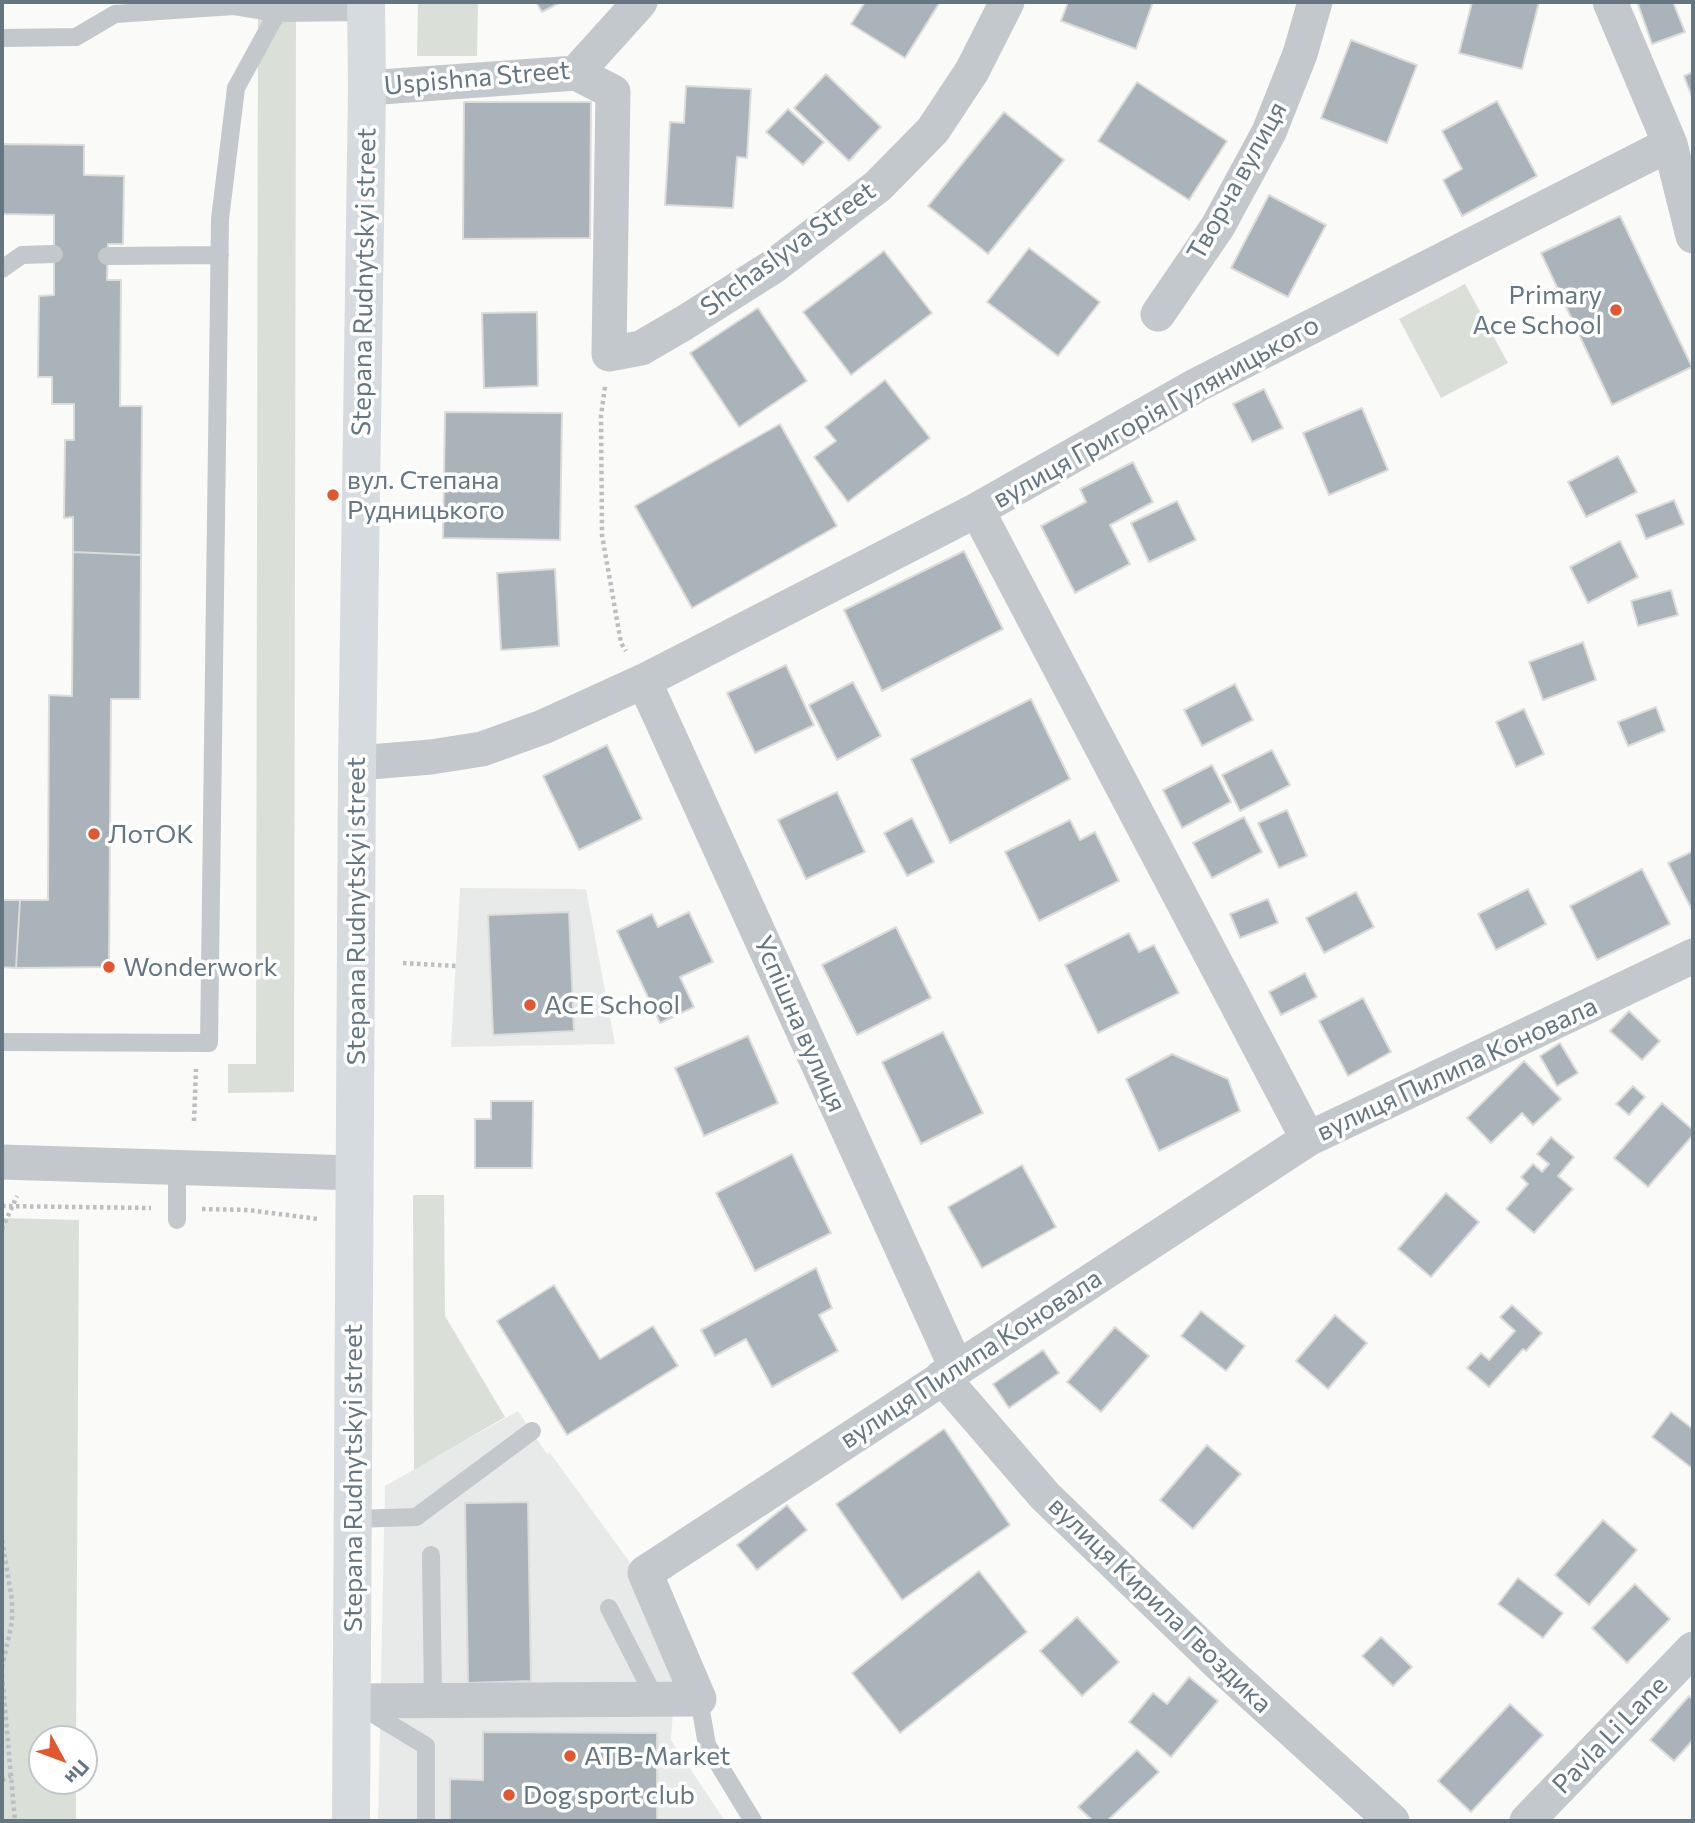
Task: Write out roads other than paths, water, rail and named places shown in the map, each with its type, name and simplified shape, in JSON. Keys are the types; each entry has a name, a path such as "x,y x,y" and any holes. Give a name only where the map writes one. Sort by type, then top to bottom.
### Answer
{"main road":[{"name":"Stepana Rudnytskyi street","path":"351,1821 357,763 366,7"}],"street":[{"name":"Uspishna Street","path":"367,88 576,74 640,2"},
{"name":"Shchaslyva Street","path":"576,74 613,92 609,354 641,348 684,323 774,266 878,186 933,130 972,71 1007,2"},
{"name":"Творча вулиця","path":"1158,314 1217,226 1269,132 1299,59 1315,2"},
{"path":"1610,2 1670,144 1693,236"},
{"name":"вулиця Григорія Гуляницького","path":"1308,1139 976,510 1196,385 1670,144"},
{"path":"357,763 431,757 482,749 543,727 644,681 976,510"},
{"name":"Успішна вулиця","path":"644,681 949,1372"},
{"name":"вулиця Пилипа Коновала","path":"699,1699 645,1573 1308,1139 1693,956"},
{"path":"2,1162 355,1173"},
{"name":"вулиця Кирила Гвоздика","path":"949,1372 1045,1496 1216,1661 1392,1821"},
{"name":"Pavla Li Lane","path":"1527,1821 1693,1649"},
{"path":"352,1701 699,1699"}],"lane":[{"path":"2,38 76,37 115,14 233,6 277,13 366,7"},
{"path":"2,1042 209,1043 220,219 236,88 277,13"},
{"path":"2,269 22,255 54,254"},
{"path":"107,256 220,256"},
{"path":"177,1169 177,1220"},
{"path":"353,1519 416,1517 532,1431"},
{"path":"431,1555 433,1701"},
{"path":"609,1608 656,1700"},
{"path":"699,1699 707,1745 753,1821"},
{"path":"352,1701 426,1746 426,1821"}],"place":[{"name":"Primary Ace School","path":"1616,310"},
{"name":"вул. Степана Рудницького","path":"333,495"},
{"name":"ЛотОК","path":"94,834"},
{"name":"Wonderwork","path":"109,967"},
{"name":"ACE School","path":"530,1005"},
{"name":"ATB-Market","path":"570,1756"},
{"name":"Dog sport club","path":"509,1795"}]}
